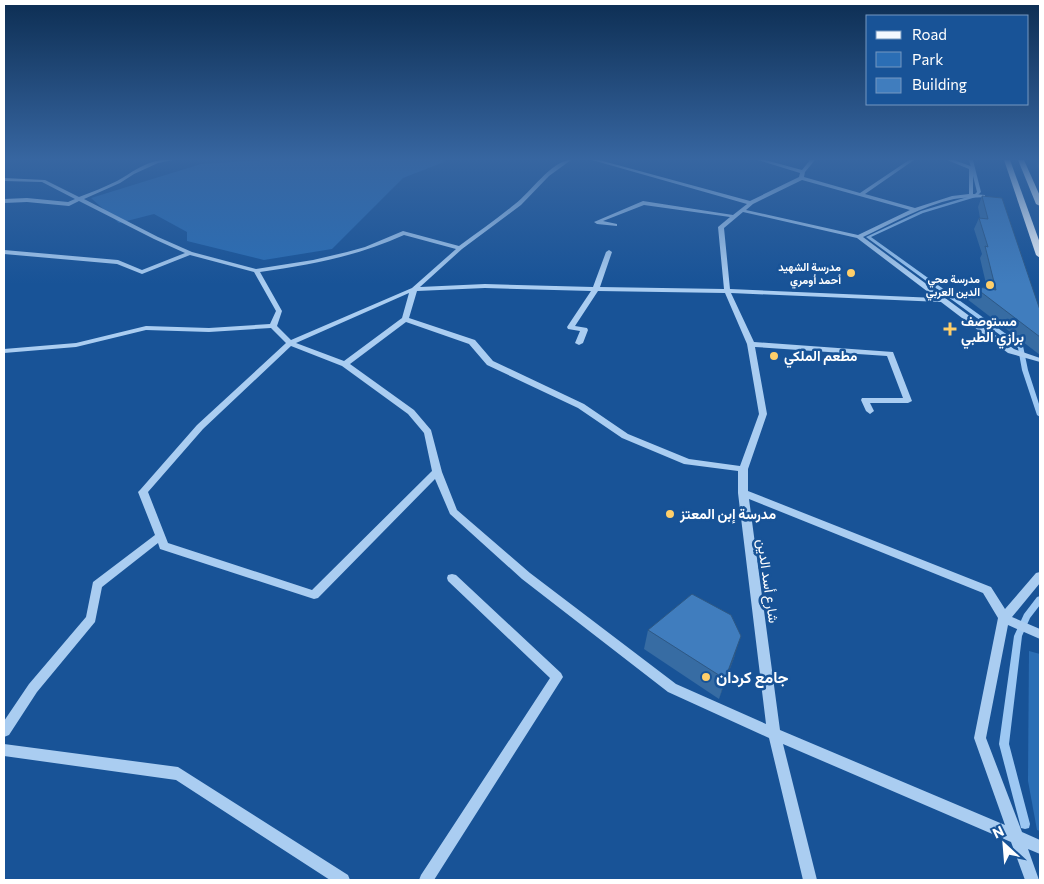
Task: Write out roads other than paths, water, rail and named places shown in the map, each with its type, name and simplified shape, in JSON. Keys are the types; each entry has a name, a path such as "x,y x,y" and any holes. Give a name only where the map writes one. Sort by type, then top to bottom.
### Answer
{"main road":[{"path":"1021,201 1040,255"}],"street":[{"path":"39,201 69,204 76,201"},
{"path":"86,201 156,238 190,253 256,271 345,256 376,247 403,233 460,248"},
{"path":"437,472 314,595 164,546 143,492 200,427 290,343 414,288 460,248 523,201"},
{"path":"745,201 751,203"},
{"path":"615,225 597,222 643,203 732,216 744,211 754,201"},
{"path":"881,201 915,210"},
{"path":"859,237 915,210 944,201"},
{"path":"744,211 859,237 1011,350 1037,359"},
{"name":"شارع أسد الدين","path":"732,216 721,227 727,291 751,344 763,414 743,469 742,493 774,734 810,880"},
{"path":"4,252 118,262 142,272 190,253"},
{"path":"578,343 584,330 571,328 596,289 609,252"},
{"path":"256,271 279,311 273,326"},
{"path":"414,288 485,286 727,291 944,300"},
{"path":"345,364 405,319 414,288"},
{"path":"405,319 472,342 490,363 580,406 625,436 687,462 743,469"},
{"path":"4,350 76,345 146,328 209,330 273,326 290,343 345,364 411,412 428,432 437,472 453,512 526,576 672,688 774,734 1040,847"},
{"path":"751,344 890,354 908,401 865,400 870,411"},
{"path":"742,493 987,590 1004,618 1037,632"},
{"path":"4,731 33,688 91,619 97,585 160,536"},
{"path":"1032,880 980,738 1004,618 1040,576"},
{"path":"426,880 557,677 452,578"},
{"path":"4,750 178,774 344,880"}],"waterway":[{"path":"958,201 922,212 868,237 1021,347 1025,370 1040,415"},
{"path":"1025,824 1004,744 1018,636 1027,616 1040,599"}],"place":[{"name":"مدرسة الشهيد أحمد أومري","path":"851,273"},
{"name":"مدرسة محي الدين العربي","path":"990,285"},
{"name":"مستوصف برازي الطبي","path":"950,329"},
{"name":"مطعم الملكي","path":"774,356"},
{"name":"مدرسة إبن المعتز","path":"670,514"},
{"name":"جامع كردان","path":"706,677"}]}
